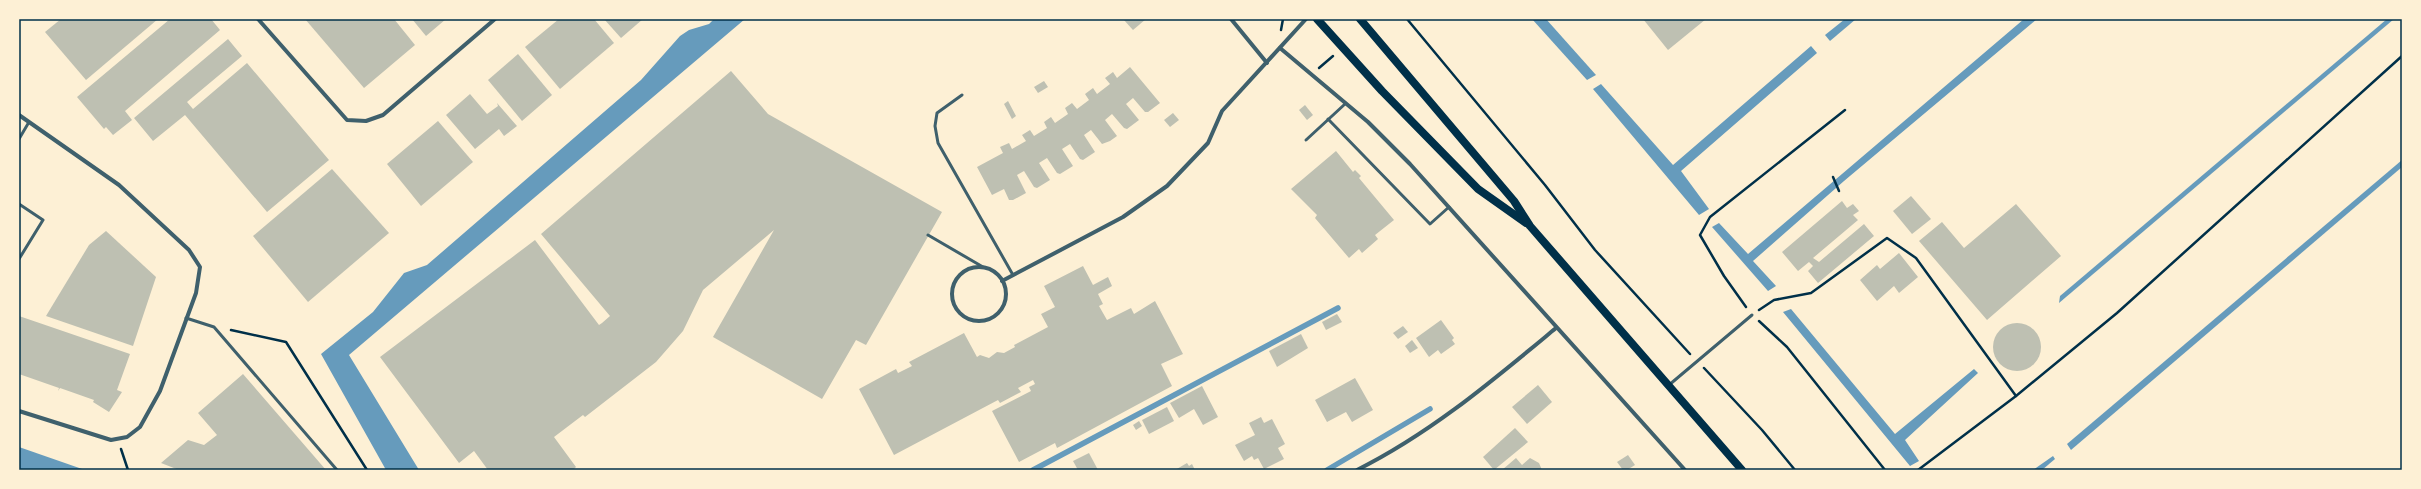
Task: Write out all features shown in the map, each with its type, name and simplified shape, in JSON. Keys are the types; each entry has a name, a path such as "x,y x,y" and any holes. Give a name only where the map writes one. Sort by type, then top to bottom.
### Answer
{"main road":[{"path":"1317,19 1382,91 1478,189 1530,226"},
{"path":"1360,19 1514,201 1530,226 1742,470"}],"street":[{"path":"258,19 347,120 366,121 383,115 495,19"},
{"path":"1231,19 1267,63"},
{"path":"1002,281 1123,217 1167,186 1208,143 1222,110 1306,19"},
{"path":"1280,48 1368,122 1405,159 1685,470"},
{"path":"19,115 119,185 189,250 200,267 196,293 160,391 140,428 127,437 111,440 19,411"},
{"path":"983,267 996,273 1002,281 1006,297 1003,307 995,316 984,320 974,320 965,317 953,302 952,290 955,280 970,268 983,267"},
{"path":"1357,470 1422,434 1468,400 1556,328"}],"lane":[{"path":"962,95 938,113 935,126 938,143 1013,275"},
{"path":"1306,140 1345,104"},
{"path":"1328,119 1430,224 1449,207"},
{"path":"19,138 29,122"},
{"path":"19,204 43,220 19,259"},
{"path":"928,235 983,267"},
{"path":"1669,385 1752,315"},
{"path":"186,318 214,327 337,470"}],"path":[{"path":"1407,19 1545,185 1595,250 1697,362 1762,430 1795,470"},
{"path":"1918,470 2016,396 2117,313 2402,56"},
{"path":"1845,110 1710,217 1700,235 1724,276 1752,315 1787,348 1885,470"},
{"path":"1832,177 1839,191"},
{"path":"1752,315 1774,300 1811,293 1887,238 1916,258 2016,396"},
{"path":"214,327 286,342 367,470"},
{"path":"118,439 128,470"}],"water":[{"path":"714,19 745,19 349,355 419,470 386,470 321,354 373,312 404,273 427,265 641,80 680,36 689,30 709,24"},
{"path":"1532,19 1546,19 1596,75 1587,80"},
{"path":"1845,19 1856,19 1830,41 1825,35"},
{"path":"2024,19 2037,19 1844,181 1753,261 1776,286 1768,291 1712,227 1719,223 1748,254"},
{"path":"2387,19 2394,19 2059,303 2060,296"},
{"path":"1811,46 1817,53 1681,171 1709,209 1699,215 1593,89 1601,84 1673,165"},
{"path":"2402,160 2402,167 2071,450 2067,444"},
{"path":"1791,309 1895,434 1974,369 1978,373 1905,440 1919,461 1910,466 1783,312"},
{"path":"19,447 85,470 19,470"},
{"path":"2053,456 2055,459 2042,470 2033,470"}],"building":[{"path":"61,19 158,19 86,80 45,32"},
{"path":"170,19 211,19 220,30 125,111 132,120 113,135 106,127 104,129 77,97"},
{"path":"305,19 394,19 415,45 364,88"},
{"path":"412,19 446,19 426,36"},
{"path":"559,19 594,19 614,43 560,89 525,47"},
{"path":"604,19 643,19 621,38"},
{"path":"1123,19 1146,19 1133,30"},
{"path":"1643,19 1706,19 1668,50"},
{"path":"228,39 242,56 187,102 193,109 247,63 329,160 267,212 185,115 153,141 134,118"},
{"path":"518,54 552,95 522,121 488,80"},
{"path":"1130,67 1160,103 1148,112 1145,112 1133,98 1126,104 1139,120 1127,129 1124,128 1112,114 1105,120 1117,136 1102,144 1091,130 1084,135 1095,152 1083,160 1080,159 1070,144 1062,149 1073,166 1060,174 1057,173 1047,158 1039,163 1050,180 1037,188 1034,187 1024,171 1017,175 1026,193 1013,200 1009,200 1004,189 992,195 977,167 1003,153 1000,147 1009,143 1012,149 1026,141 1022,135 1030,130 1034,136 1047,128 1044,122 1051,117 1055,123 1068,114 1065,108 1072,103 1077,109 1089,100 1085,94 1093,88 1097,94 1110,84 1105,78 1113,72 1117,78"},
{"path":"731,71 768,114 942,212 866,345 856,340 822,399 713,337 774,230 703,290 683,331 656,362 585,417 583,415 554,437 576,467 573,470 488,470 474,451 459,463 380,357 535,240 599,325 602,323 610,316 541,234"},
{"path":"1044,81 1048,87 1038,93 1034,87"},
{"path":"470,94 487,114 498,106 497,103 517,126 504,136 499,129 475,149 446,115"},
{"path":"1008,101 1016,116 1012,119 1004,104"},
{"path":"1305,105 1313,115 1307,120 1299,110"},
{"path":"1173,113 1179,120 1170,127 1164,120"},
{"path":"438,121 473,162 421,206 387,164"},
{"path":"1336,151 1353,172 1355,170 1361,176 1359,178 1394,220 1375,235 1378,239 1362,253 1359,249 1349,258 1315,218 1317,215 1291,189"},
{"path":"332,169 389,233 308,302 253,236"},
{"path":"1911,196 1931,219 1912,234 1893,211"},
{"path":"1842,201 1847,208 1853,204 1859,211 1853,215 1858,220 1813,258 1819,262 1864,224 1874,236 1818,283 1808,271 1813,266 1809,262 1798,271 1782,252"},
{"path":"2016,204 2061,256 1987,320 1919,241 1942,222 1964,248"},
{"path":"106,231 156,277 133,346 46,316 89,245"},
{"path":"1899,253 1918,277 1899,293 1894,286 1877,301 1860,280 1877,265 1880,269"},
{"path":"1083,266 1093,285 1108,277 1112,286 1098,294 1103,304 1099,306 1107,320 1131,308 1134,314 1155,301 1183,354 1161,364 1172,386 1057,448 1055,443 1019,462 992,411 1031,391 1029,387 1035,384 1033,380 1018,388 1021,392 1000,403 998,400 894,455 859,389 896,369 898,373 912,366 909,362 964,333 977,357 980,355 989,358 997,352 1004,353 1015,347 1014,345 1048,327 1041,314 1055,307 1044,286"},
{"path":"1337,314 1342,322 1326,330 1322,322"},
{"path":"19,316 130,354 117,390 122,392 109,412 93,402 94,400 60,388 58,391 59,388 19,374"},
{"path":"1441,320 1454,338 1452,340 1455,344 1441,354 1438,350 1429,357 1416,338"},
{"path":"2012,323 2022,323 2034,330 2041,342 2041,352 2034,364 2022,371 2012,371 2004,367 1997,360 1993,352 1993,342 1997,334 2004,327"},
{"path":"1403,326 1408,332 1398,339 1393,333"},
{"path":"1301,334 1308,348 1277,367 1269,351"},
{"path":"1412,340 1418,348 1410,353 1405,346"},
{"path":"243,374 326,470 179,470 161,463 188,440 204,445 217,435 198,413"},
{"path":"1355,378 1373,410 1352,422 1346,412 1327,422 1315,400"},
{"path":"1538,385 1552,402 1527,424 1512,407"},
{"path":"1202,386 1218,417 1203,425 1194,409 1179,418 1170,403"},
{"path":"1167,407 1174,421 1149,434 1142,420"},
{"path":"1261,417 1264,423 1272,419 1285,444 1278,448 1284,459 1264,469 1258,458 1254,460 1252,456 1244,461 1235,445 1255,435 1249,423"},
{"path":"1139,421 1142,426 1136,430 1133,425"},
{"path":"1515,428 1528,442 1494,470 1483,457"},
{"path":"1089,453 1098,470 1078,470 1073,461"},
{"path":"1628,455 1635,465 1627,470 1623,470 1617,462"},
{"path":"1516,458 1522,465 1530,458 1539,463 1542,470 1502,470"},
{"path":"1187,463 1189,466 1192,464 1195,470 1175,470"}],"waterway":[{"path":"1033,470 1338,308"},
{"path":"1327,470 1430,409"}]}
